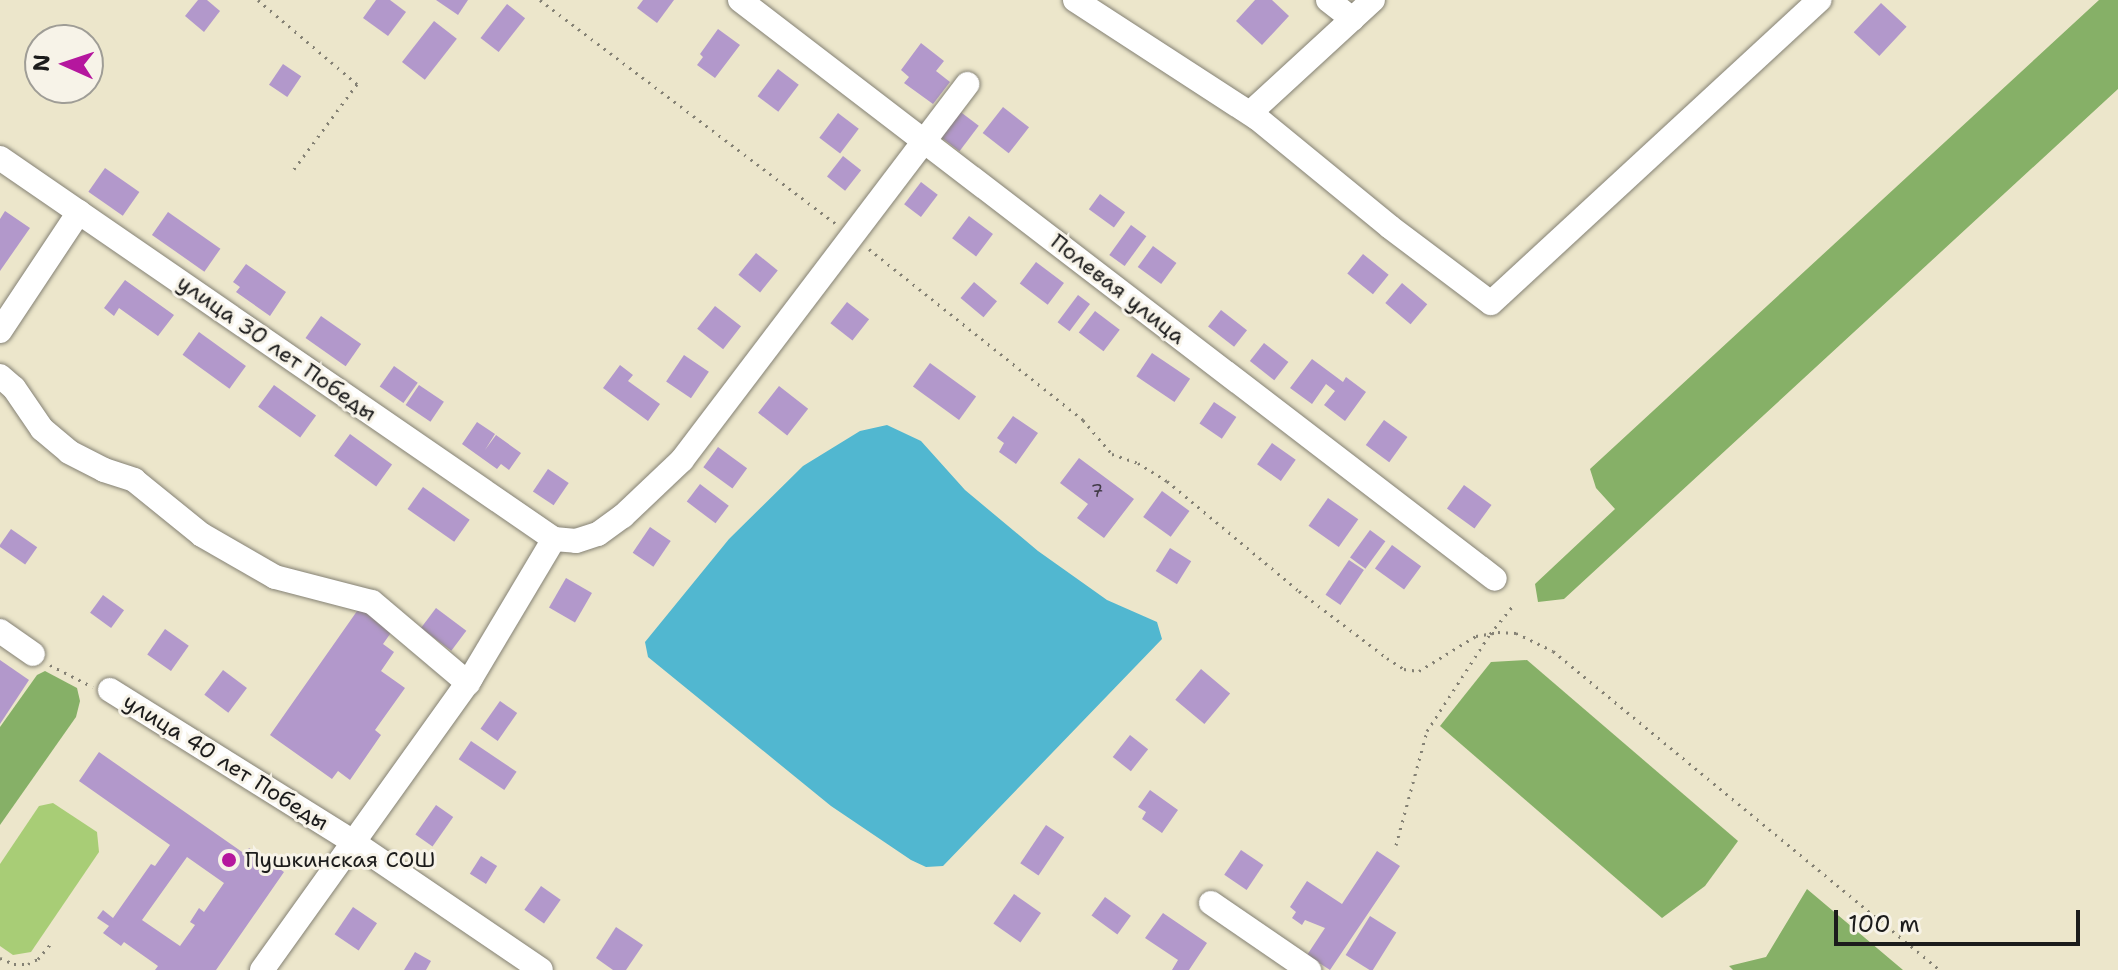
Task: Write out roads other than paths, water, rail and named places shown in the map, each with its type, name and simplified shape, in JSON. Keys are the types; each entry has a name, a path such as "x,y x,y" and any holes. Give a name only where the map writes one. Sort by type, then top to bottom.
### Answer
{"street":[{"name":"Полевая улица","path":"740,0 1495,579"},
{"path":"1075,0 1250,113 1390,227 1491,303 1819,0"},
{"path":"1328,0 1352,19"},
{"path":"1250,113 1373,0"},
{"path":"262,970 468,683 554,539 576,541 598,534 682,460 967,84"},
{"name":"улица 30 лет Победы","path":"0,158 554,539"},
{"path":"0,331 79,212"},
{"path":"0,376 14,388 42,429 69,452 104,470 134,480 202,535 275,577 372,602 468,683"},
{"path":"0,631 33,654"},
{"name":"улица 40 лет Победы","path":"110,690 353,842 541,970"},
{"path":"1211,903 1309,970"}],"water":[{"path":"887,425 921,441 965,490 1038,551 1107,600 1157,622 1162,639 943,866 926,867 911,860 831,806 648,657 645,642 729,539 803,466 860,431"}],"place":[{"name":"Пушкинская СОШ","path":"229,860"}]}
